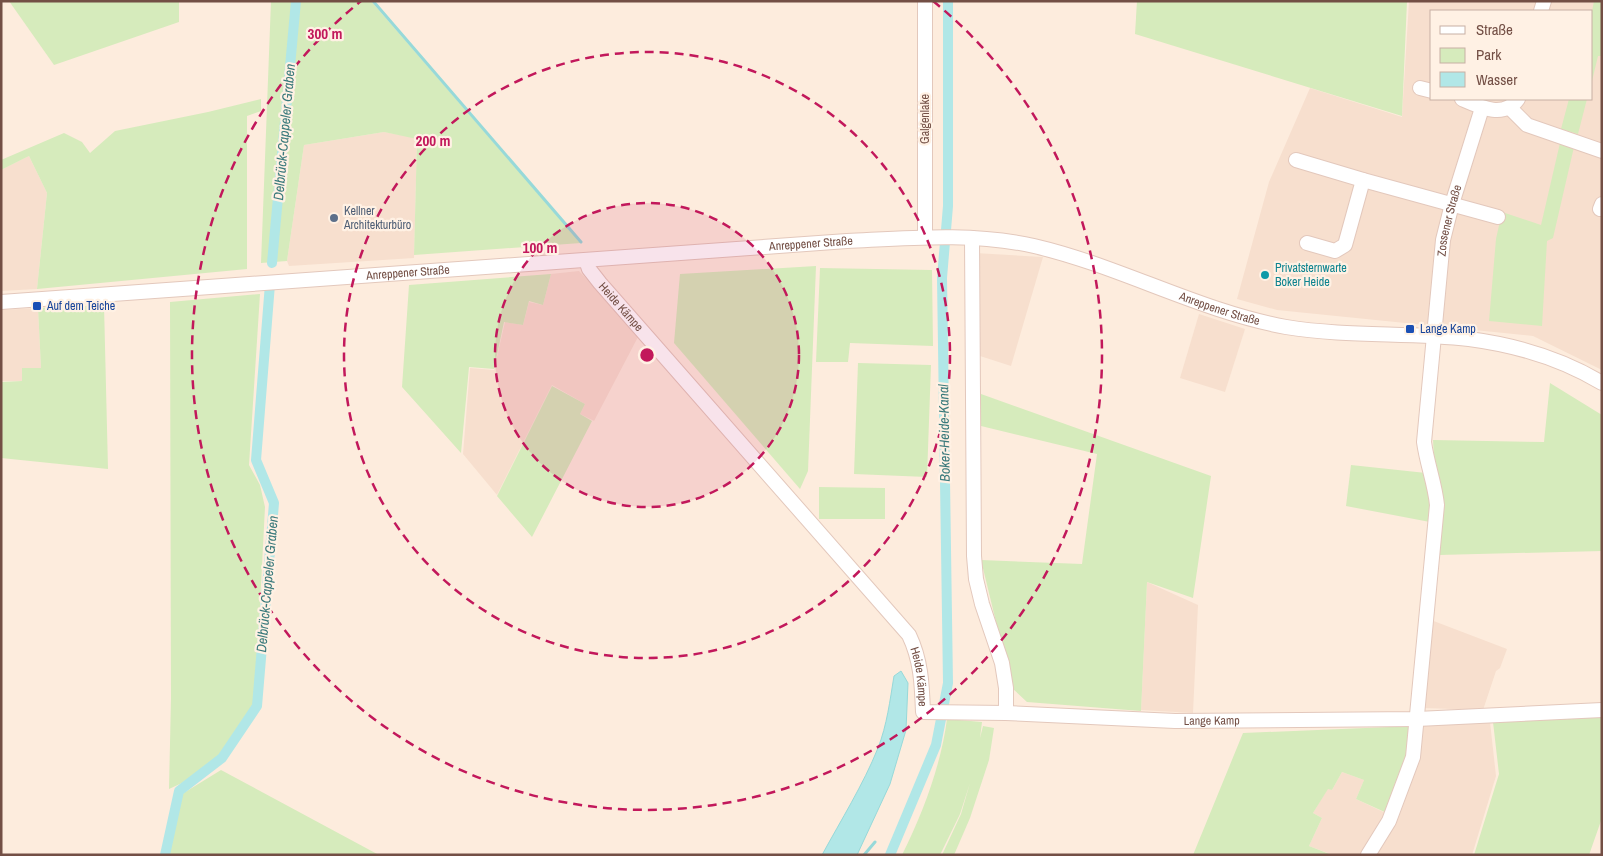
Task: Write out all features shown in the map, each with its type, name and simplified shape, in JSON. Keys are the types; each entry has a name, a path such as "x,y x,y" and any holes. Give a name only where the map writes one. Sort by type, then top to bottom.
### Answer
{"street":[{"name":"Galgenlake","path":"925,1 925,237"},
{"path":"1464,100 1482,108 1501,110 1514,103 1527,125 1602,152"},
{"name":"Zossener Straße","path":"1434,337 1443,240 1452,204 1482,108"},
{"path":"1296,160 1498,217"},
{"path":"1307,243 1335,251 1345,245 1363,180"},
{"name":"Anreppener Straße","path":"1,302 586,260 925,237 954,237 1032,246 1061,253 1092,262 1218,308 1268,323 1326,332 1434,337 1490,342 1557,361 1602,383"},
{"path":"972,238 974,556 976,579 982,604 1002,663 1006,688 1006,713"},
{"name":"Heide Kämpe","path":"586,260 589,269 600,283 909,635 918,657 922,674 923,712 1006,713"},
{"path":"1368,855 1384,829 1398,799 1413,757 1437,505 1436,489 1426,459 1424,442 1434,337"},
{"name":"Lange Kamp","path":"1006,713 1175,721 1417,719 1602,710"}],"shaded area":[{"path":"1409,1 1602,1 1602,370 1533,336 1277,310 1237,299 1269,182 1310,88 1402,117"},
{"path":"384,132 417,138 414,258 289,266 287,261 304,145"},
{"path":"29,156 47,193 37,289 1,291 1,170"},
{"path":"975,253 1043,257 1011,366 980,356"},
{"path":"579,271 639,335 594,421 580,414 585,404 552,385 497,495 463,454 470,368 494,370 505,322 523,325 529,302 543,305 551,274"},
{"path":"38,308 41,368 22,368 22,381 1,381 1,310"},
{"path":"1199,314 1245,329 1225,392 1180,378"},
{"path":"1147,582 1198,605 1193,713 1141,710"},
{"path":"1431,620 1507,649 1500,668 1496,671 1483,710 1423,708"},
{"path":"1490,722 1496,776 1472,855 1333,855 1309,846 1322,818 1313,813 1328,788 1332,790 1342,772 1364,780 1356,799 1394,817 1417,755 1424,725"}],"green space":[{"path":"9,1 179,1 179,22 54,65"},
{"path":"271,1 371,1 581,243 414,255 417,139 384,132 304,145 287,261 261,263"},
{"path":"1137,1 1407,1 1402,116 1135,34"},
{"path":"1594,1 1602,1 1602,56 1598,56 1593,77 1593,10"},
{"path":"261,99 261,111 247,116 247,269 37,289 47,193 29,156 1,170 1,160 64,133 82,142 90,153 115,131"},
{"path":"1569,100 1587,100 1578,134 1561,129"},
{"path":"1560,143 1574,147 1553,238 1547,241 1542,326 1489,321 1496,239 1502,212 1541,225"},
{"path":"816,266 808,471 800,489 674,343 680,274"},
{"path":"820,268 932,270 933,346 850,343 848,362 816,362"},
{"path":"551,274 543,305 529,301 523,325 504,322 494,369 469,367 461,453 402,387 409,285"},
{"path":"260,294 249,465 260,485 265,507 255,703 235,736 217,758 182,783 169,789 171,698 170,302"},
{"path":"104,305 108,469 1,458 1,382 22,381 22,368 41,368 38,308"},
{"path":"858,363 931,365 927,477 854,474"},
{"path":"1550,383 1602,415 1602,551 1439,555 1433,440 1544,442"},
{"path":"552,386 585,404 580,414 592,421 532,537 497,496"},
{"path":"981,394 1211,476 1193,598 1147,582 1141,711 1027,702 1012,688 981,560 1082,564 1097,454 981,426"},
{"path":"1351,465 1426,473 1431,488 1430,522 1346,506"},
{"path":"819,487 885,488 885,519 819,519"},
{"path":"1602,717 1602,818 1589,855 1474,855 1499,774 1493,722"},
{"path":"947,719 982,722 980,738 983,726 994,728 989,760 970,818 954,855 942,855 961,814 970,783 960,814 940,855 902,855 917,822 936,771"},
{"path":"1413,726 1410,757 1389,814 1356,799 1364,780 1342,772 1332,790 1328,789 1313,813 1322,818 1309,846 1332,855 1193,855 1243,733"},
{"path":"221,770 379,855 169,855 182,794"}],"water":[{"path":"901,671 908,683 906,730 890,784 857,855 822,855 872,762 886,721 894,676"}],"waterway":[{"name":"Delbrück-Cappeler Graben","path":"272,263 296,1"},
{"path":"373,1 581,242"},
{"name":"Boker-Heide-Kanal","path":"890,855 936,745 948,683 942,278 948,206 948,1"},
{"name":"Delbrück-Cappeler Graben","path":"165,855 179,791 222,758 257,706 274,503 256,460 270,284"},
{"path":"864,855 875,842"}],"place":[{"name":"Kellner Architekturbüro","path":"334,218"},
{"name":"Privatsternwarte Boker Heide","path":"1265,275"},
{"name":"Auf dem Teiche","path":"37,306"},
{"name":"Lange Kamp","path":"1410,329"}]}
